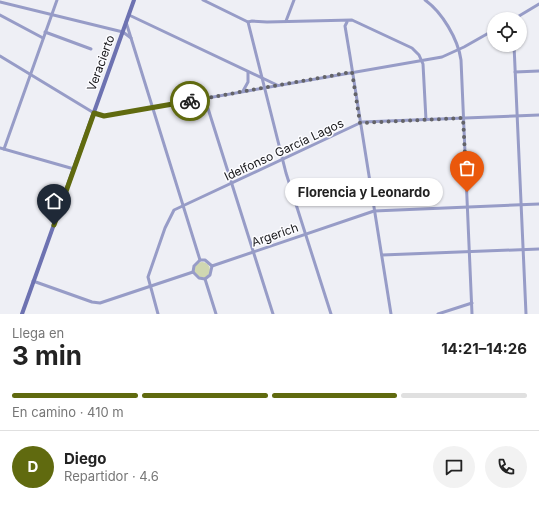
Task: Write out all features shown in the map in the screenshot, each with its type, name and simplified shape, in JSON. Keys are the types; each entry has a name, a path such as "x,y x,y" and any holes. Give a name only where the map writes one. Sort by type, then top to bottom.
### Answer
{"street":[{"path":"57,0 2,148 74,169"},
{"name":"Veracierto","path":"22,314 134,0"},
{"path":"203,0 248,22 252,20 267,22 354,21 412,48 422,60 426,120"},
{"path":"286,21 294,0"},
{"path":"425,0 438,12 459,50 461,60 472,314"},
{"path":"0,2 123,32 131,38"},
{"path":"526,12 539,4"},
{"path":"0,15 43,38"},
{"path":"129,15 278,86"},
{"path":"126,22 182,207 200,260"},
{"path":"248,22 282,160 331,314"},
{"path":"347,22 345,26 391,314"},
{"path":"45,32 91,49"},
{"path":"0,56 94,113 104,116 442,57 459,50 487,34"},
{"path":"514,52 526,314"},
{"path":"515,72 539,71"},
{"path":"243,92 248,82 248,72"},
{"path":"205,99 273,314"},
{"name":"Idelfonso García Lagos","path":"150,287 148,277 165,228 172,213 360,123 539,115"},
{"name":"Argerich","path":"212,266 374,210 539,204"},
{"path":"382,255 539,249"},
{"path":"193,272 194,266 200,260 206,260 212,266 212,273 205,279"},
{"path":"33,281 95,303 104,302 193,272"},
{"path":"193,272 199,278 205,279"},
{"path":"205,279 216,314"},
{"path":"150,287 158,314"},
{"path":"438,314 472,303"}],"green space":[{"path":"202,262 209,267 210,270 205,277 202,278 195,273 194,270 199,263"}],"way so far":[{"path":"190,101 352,72 360,123 463,118 467,192"}],"place":[{"name":"Florencia y Leonardo","path":"467,192"}],"route":[{"path":"54,225 94,113 104,116 190,101"}]}
